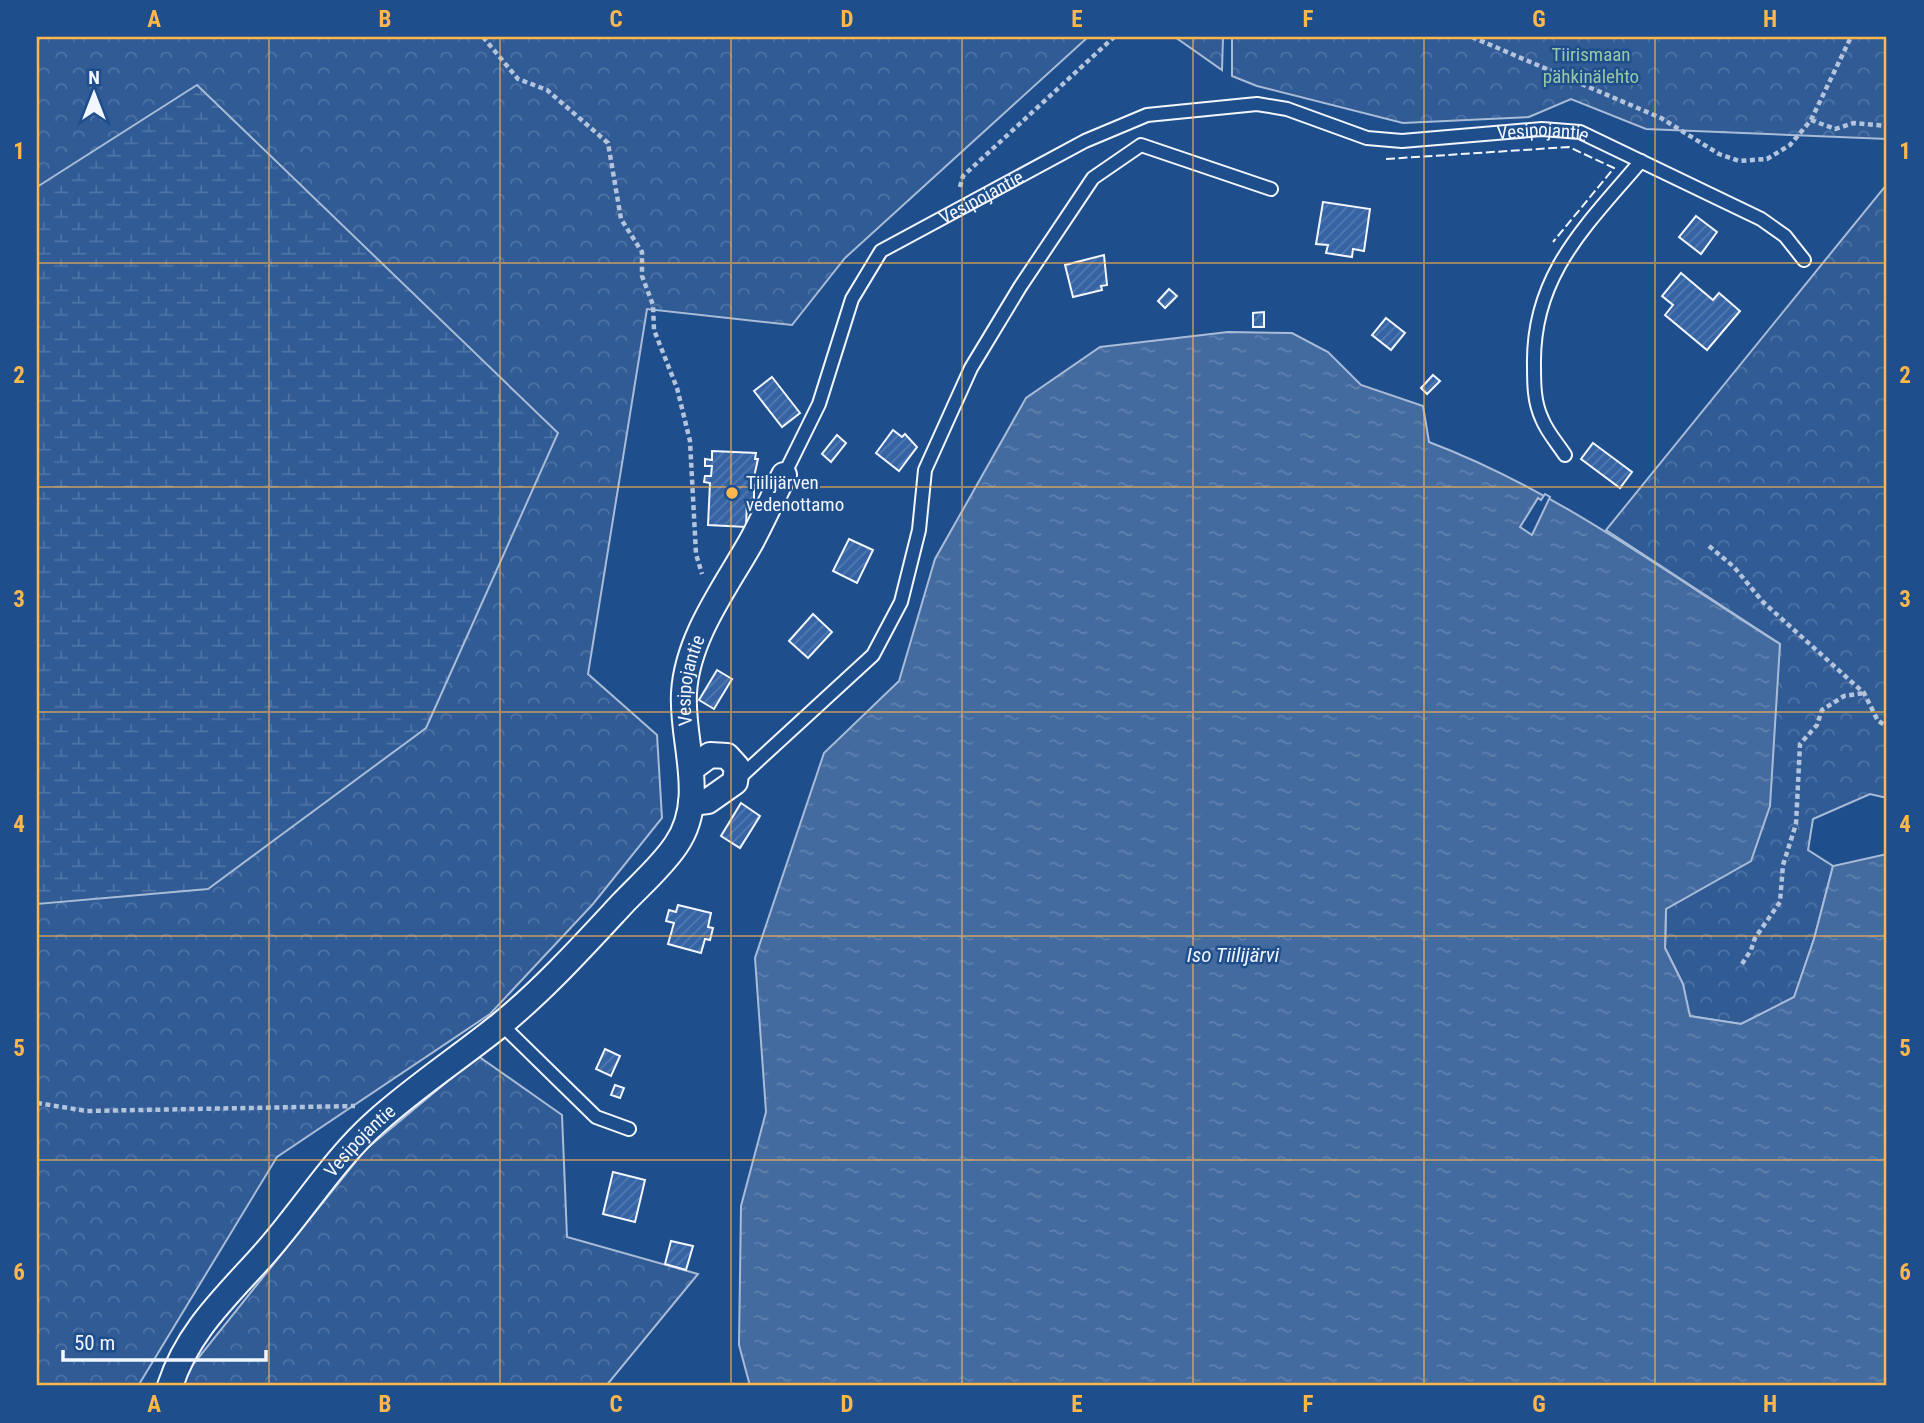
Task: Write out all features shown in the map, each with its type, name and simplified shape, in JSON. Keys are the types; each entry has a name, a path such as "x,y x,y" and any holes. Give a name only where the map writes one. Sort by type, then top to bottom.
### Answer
{"street":[{"name":"Vesipojantie","path":"170,1386 188,1343 219,1302 283,1233 346,1153 395,1105 501,1024 569,960 677,844 691,803 691,769 684,715 685,677 710,612 784,475"},
{"name":"Vesipojantie","path":"691,769 710,755 727,756 737,767 735,782"},
{"path":"691,803 708,801 735,782"}],"lane":[{"name":"Vesipojantie","path":"784,475 819,404 852,299 865,273 881,251 1085,141 1147,115 1257,104 1287,109 1367,138 1402,141 1542,129 1580,132 1761,219 1785,236 1804,260"},
{"path":"735,782 873,655 901,602 919,530 925,470 971,368 1020,287 1093,178 1141,145 1271,189"},
{"path":"1566,455 1542,420 1534,393 1533,350 1539,315 1549,280 1571,245 1641,161"},
{"path":"501,1024 596,1117 628,1129"}],"path":[{"path":"483,37 518,79 547,90 608,143 621,219 642,253 642,276 653,305 654,330 677,388 690,441 696,554 710,612"},
{"path":"953,211 963,176 1114,37"},
{"path":"1472,37 1661,118 1719,154 1739,161 1767,159 1790,145 1811,120 1851,37"},
{"path":"1811,120 1835,129 1854,123 1887,125"},
{"path":"1709,546 1734,567 1763,602 1864,693 1878,721 1887,726"},
{"path":"1742,964 1755,938 1780,902 1783,865 1796,824 1800,744 1817,724 1822,710 1844,696 1864,693"},
{"path":"37,1103 87,1111 395,1105"}],"green space":[{"path":"37,37 1088,37 845,258 792,325 647,309 588,674 657,735 662,818 593,904 490,1014 277,1157 138,1386 37,1386"},
{"path":"1175,37 1223,37 1222,70"},
{"name":"Tiirismaan pähkinälehto","path":"1232,37 1887,37 1887,139 1646,129 1571,99 1529,117 1403,123 1257,86 1232,76"},
{"path":"197,85 558,433 426,728 208,889 37,904 37,187"},
{"path":"1887,184 1887,798 1870,794 1813,819 1808,850 1833,866 1814,939 1794,998 1741,1024 1689,1016 1683,984 1665,948 1666,909 1751,860 1780,644 1606,530"},
{"path":"478,1056 562,1115 567,1237 698,1274 606,1386 183,1386 183,1377 365,1150"}],"water":[{"name":"Iso Tiilijärvi","path":"1228,332 1292,333 1328,352 1361,385 1423,406 1429,442 1476,462 1566,508 1780,644 1770,806 1751,861 1666,909 1665,948 1683,984 1690,1016 1741,1024 1794,997 1814,939 1833,866 1887,854 1887,1386 750,1386 739,1345 741,1206 766,1112 755,958 824,753 899,681 935,559 1026,398 1100,347"}],"pier":[{"path":"1545,494 1550,497 1532,535 1520,527 1538,498 1541,500"}],"building":[{"path":"1323,202 1370,209 1364,251 1353,249 1352,257 1326,253 1328,245 1316,244"},
{"path":"1696,216 1717,232 1701,254 1679,237"},
{"path":"1104,255 1107,285 1101,286 1102,290 1073,297 1065,265"},
{"path":"1681,273 1713,300 1719,293 1740,311 1707,350 1665,315 1673,305 1662,296"},
{"path":"1169,289 1177,296 1165,308 1158,301"},
{"path":"1264,312 1264,327 1253,327 1253,313"},
{"path":"1386,318 1405,333 1391,350 1372,335"},
{"path":"1433,375 1440,381 1427,394 1421,388"},
{"path":"772,377 800,413 782,427 754,391"},
{"path":"893,430 902,437 905,434 917,447 899,471 876,453"},
{"path":"837,435 846,443 831,462 822,454"},
{"path":"1593,443 1632,472 1620,488 1581,459"},
{"name":"Tiilijärven vedenottamo","path":"712,451 756,453 755,459 758,459 754,477 759,478 759,485 754,485 754,502 747,501 746,527 708,525 710,483 704,482 705,476 711,476 712,466 705,466 705,459 712,460"},
{"path":"849,539 873,550 857,583 833,571"},
{"path":"813,614 832,632 808,658 789,641"},
{"path":"717,670 732,679 714,709 699,700"},
{"path":"741,803 760,816 740,848 721,836"},
{"path":"678,905 711,913 708,927 713,928 710,940 705,939 701,953 668,944 674,923 666,921 669,910 676,912"},
{"path":"605,1049 620,1056 611,1076 596,1069"},
{"path":"615,1085 624,1088 620,1098 611,1095"},
{"path":"613,1172 645,1180 635,1222 603,1214"},
{"path":"671,1241 693,1246 686,1270 665,1264"}],"fence":[{"path":"1386,159 1569,147 1614,168 1553,242"}],"place":[{"name":"Tiilijärven vedenottamo","path":"732,493"}]}
